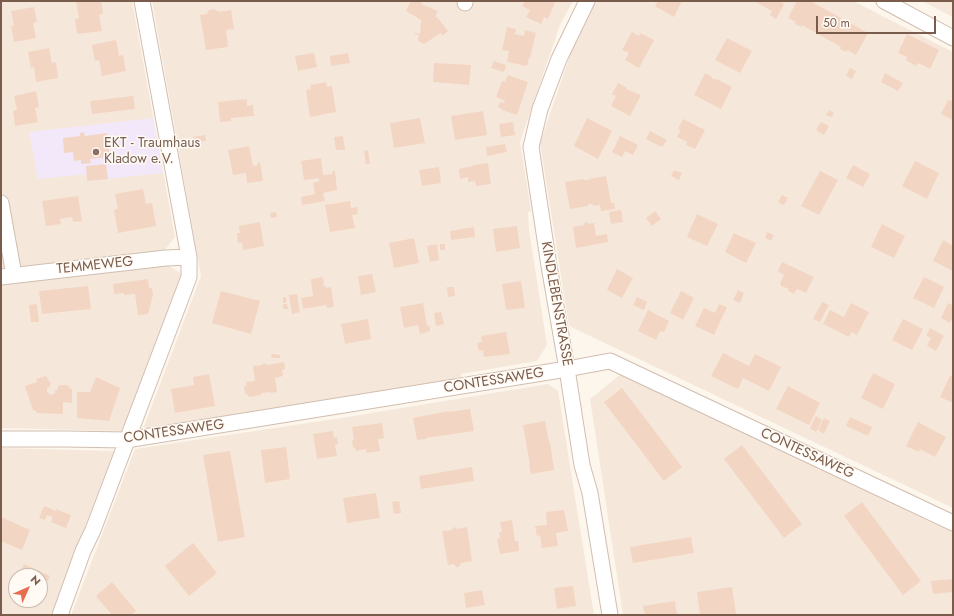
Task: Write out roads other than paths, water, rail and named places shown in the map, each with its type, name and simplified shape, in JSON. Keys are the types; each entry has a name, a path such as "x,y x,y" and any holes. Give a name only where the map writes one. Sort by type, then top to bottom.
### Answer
{"street":[{"path":"60,615 83,551 93,530 189,277 189,257 142,1"},
{"name":"KINDLEBENSTRASSE","path":"587,1 559,59 540,109 531,147 582,465 590,493 610,615"},
{"path":"884,1 953,38"},
{"path":"1,203 8,276"},
{"name":"TEMMEWEG","path":"8,276 166,258 189,257"},
{"name":"CONTESSAWEG","path":"1,439 126,440 610,361 953,523"}],"place":[{"name":"EKT - Traumhaus Kladow e.V.","path":"96,152"}]}
